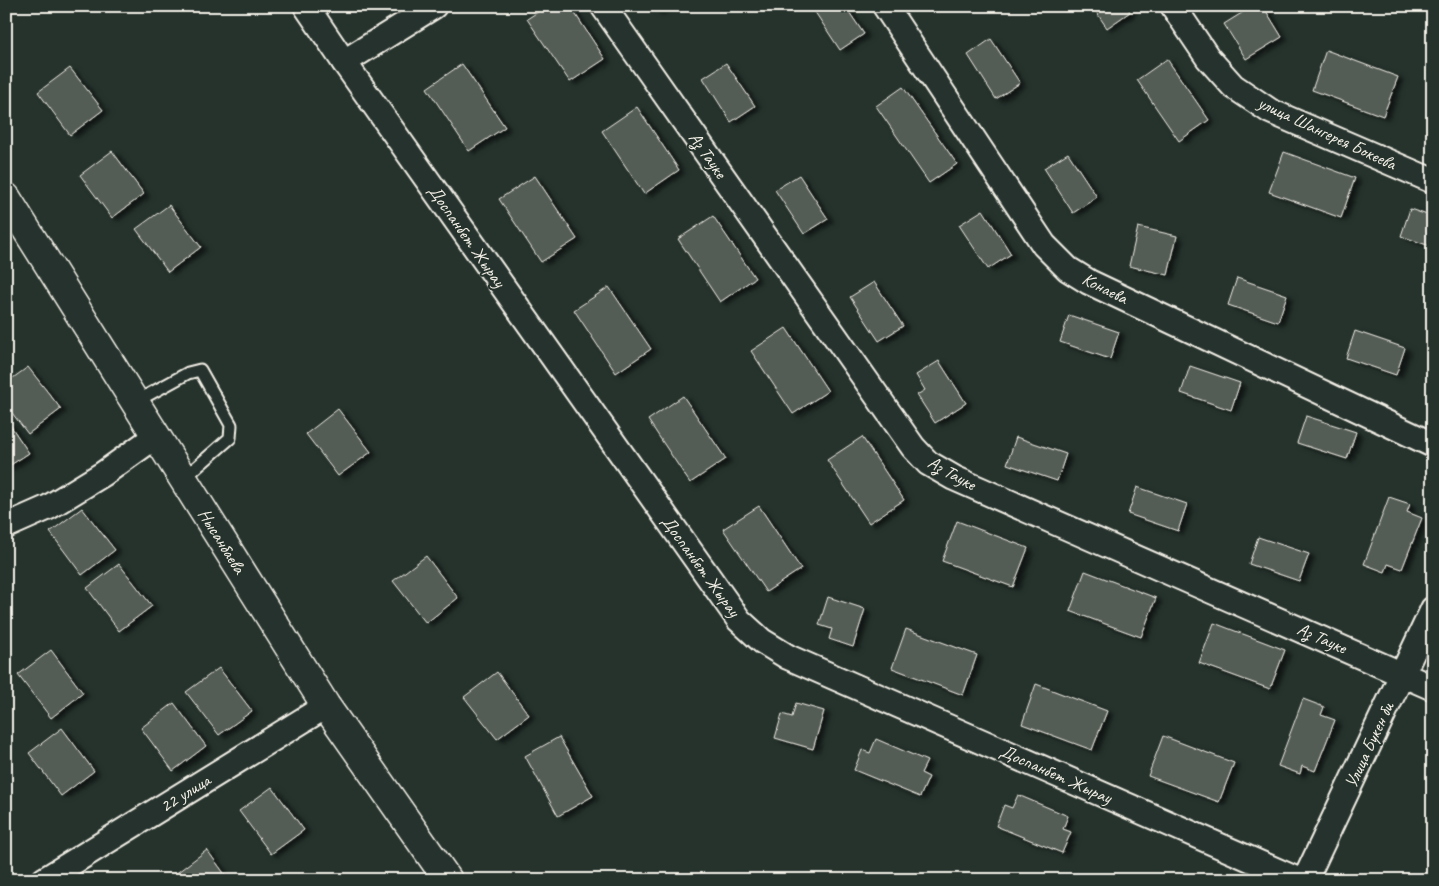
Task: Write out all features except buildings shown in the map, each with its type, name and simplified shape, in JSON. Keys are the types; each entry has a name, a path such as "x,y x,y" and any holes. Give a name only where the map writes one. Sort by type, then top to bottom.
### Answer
{"street":[{"name":"Доспанбет Жырау","path":"306,6 739,620 762,641 788,657 1298,880"},
{"path":"344,62 434,6"},
{"name":"Аз Тауке","path":"603,6 913,447 928,463 954,478 1433,688"},
{"name":"Конаева","path":"885,6 1044,245 1068,269 1089,282 1433,445"},
{"name":"улица Шангерея Бокеева","path":"1173,6 1208,58 1234,86 1270,111 1433,181"},
{"name":"Нысанбаева","path":"6,197 326,706 448,880"},
{"path":"6,526 49,507 103,474 156,436"},
{"name":"Улица Букен би","path":"1305,880 1433,609"},
{"name":"22 улица","path":"44,880 326,706"}],"lane":[{"path":"135,402 188,373 200,370 231,425 230,438 183,480"}]}
